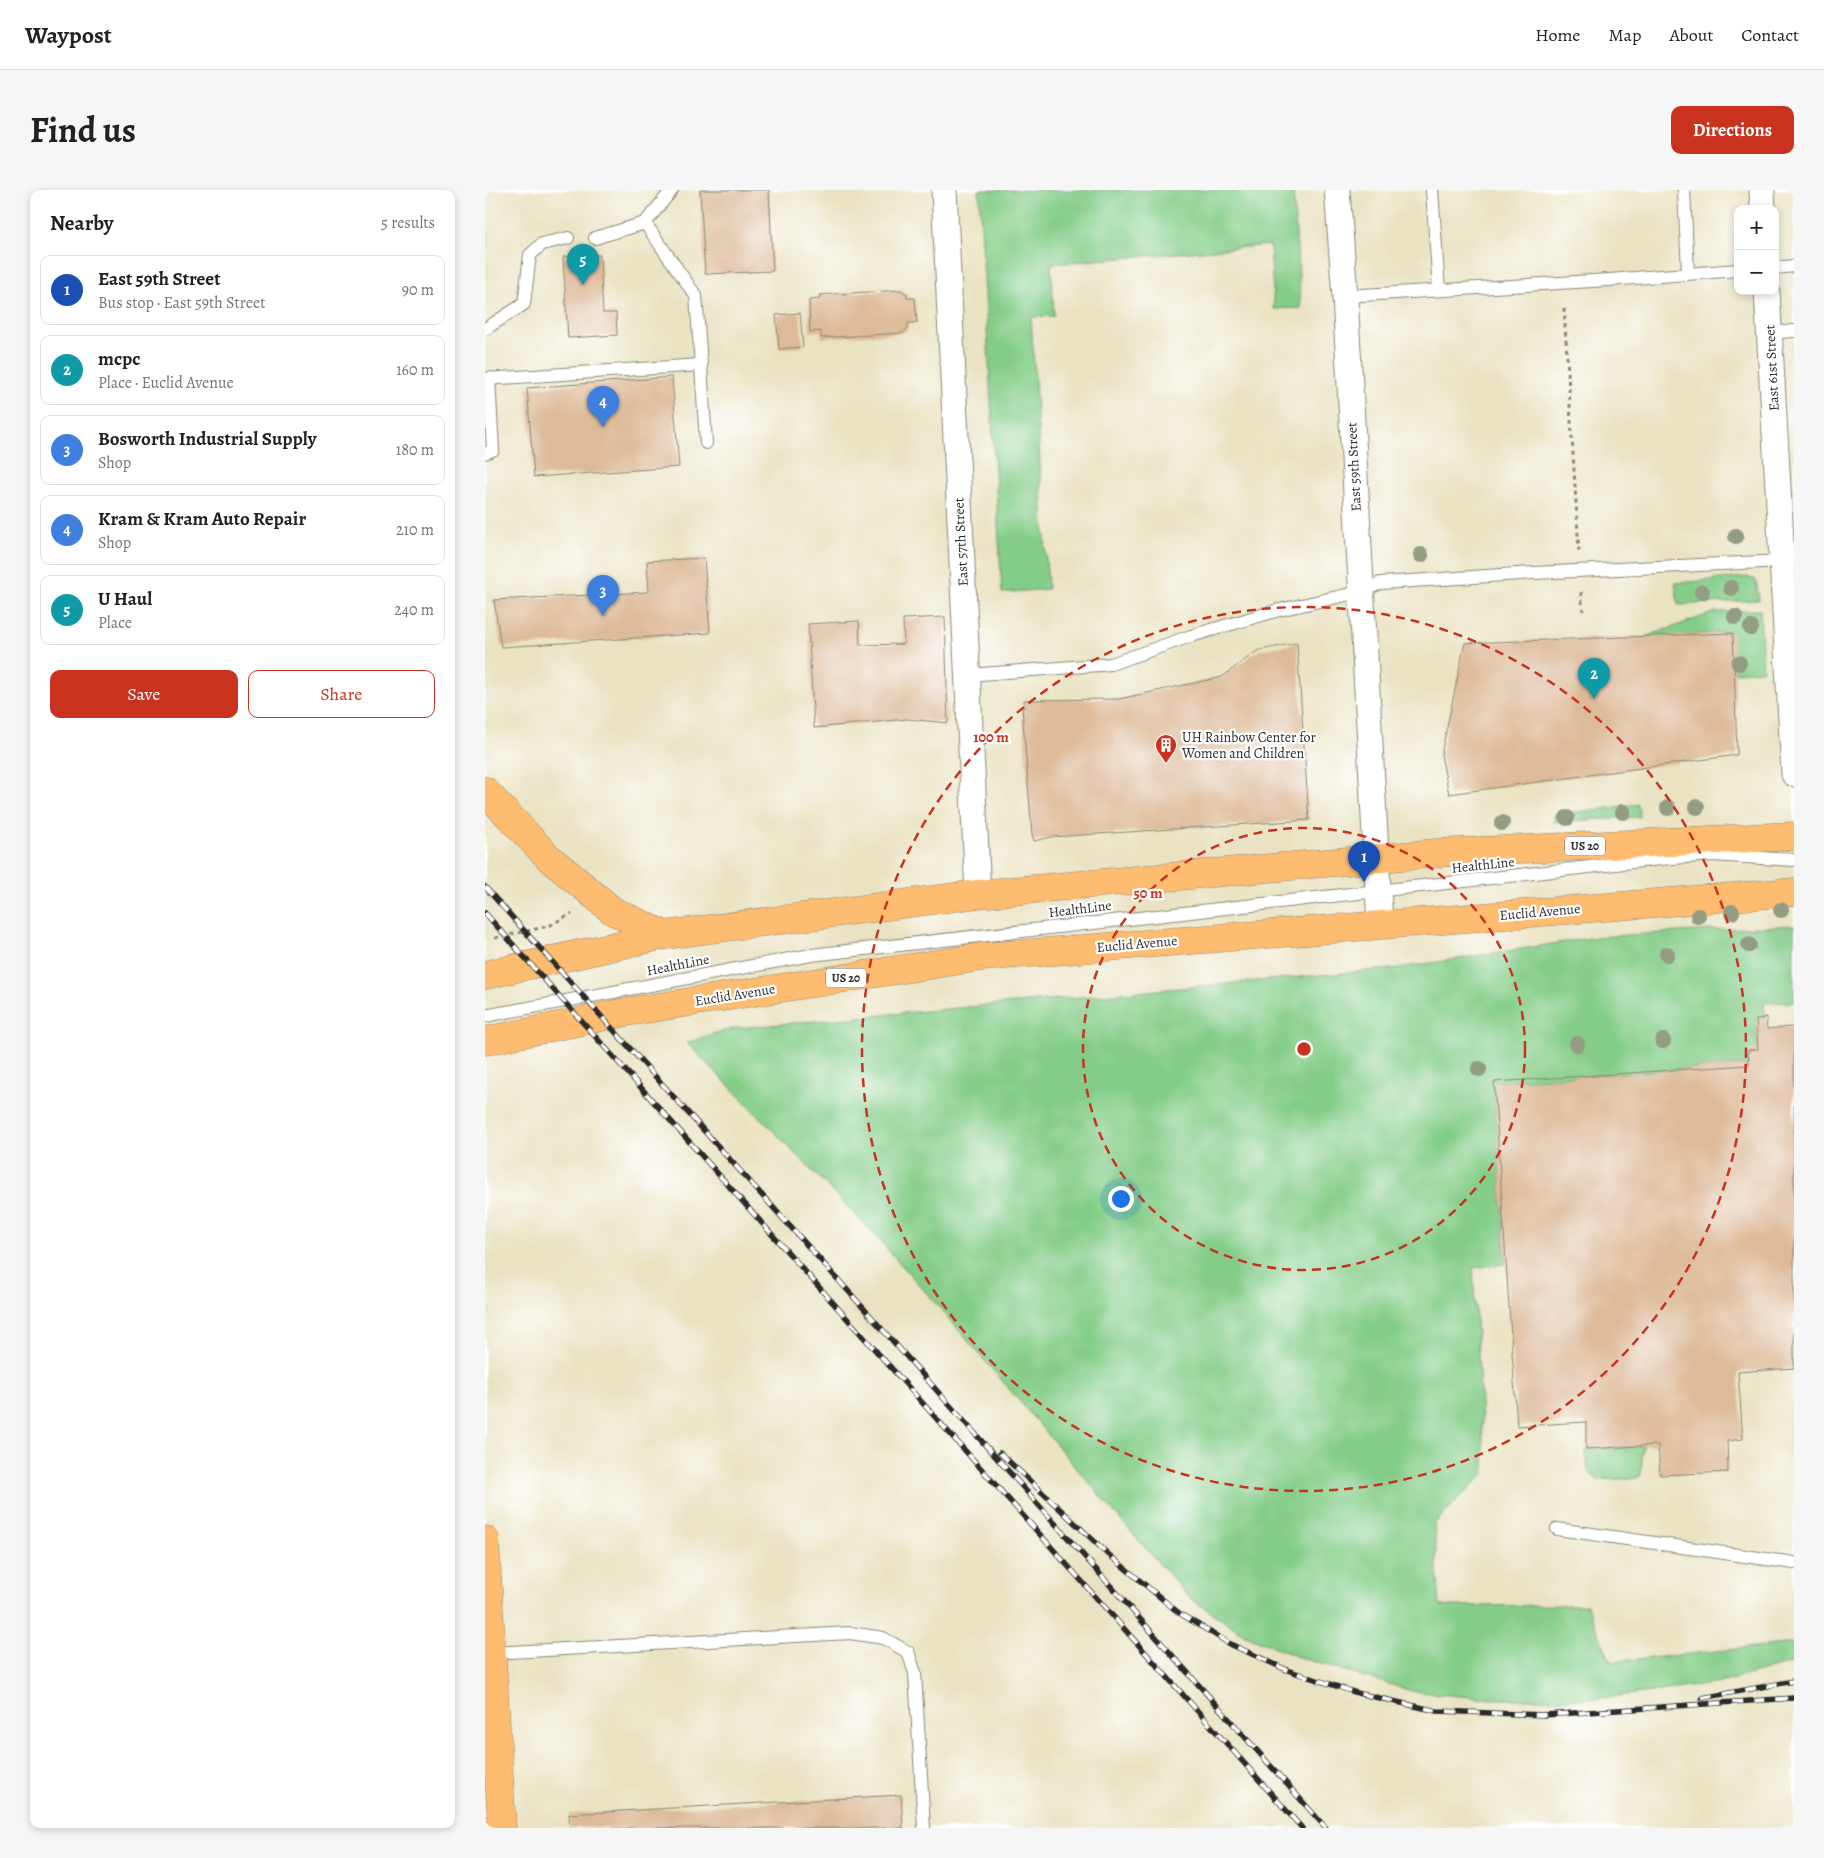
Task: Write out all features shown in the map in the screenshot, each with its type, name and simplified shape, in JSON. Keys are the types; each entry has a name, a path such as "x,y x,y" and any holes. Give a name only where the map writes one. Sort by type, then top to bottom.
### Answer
{"main road":[{"path":"485,791 548,858 613,911 665,935"},
{"name":"US 20","path":"485,975 665,935 978,894 1437,853 1794,836"},
{"name":"Euclid Avenue","path":"485,1041 626,1012 981,957 1794,892"},
{"path":"485,1540 502,1828"}],"street":[{"name":"East 57th Street","path":"944,190 978,894"},
{"name":"East 59th Street","path":"1337,190 1345,296 1380,924"},
{"path":"1762,190 1763,205"},
{"name":"East 61st Street","path":"1768,295 1782,332 1783,561 1794,774"}],"lane":[{"path":"595,238 645,222 672,190"},
{"path":"1433,190 1439,290"},
{"path":"1684,190 1688,273"},
{"path":"645,222 696,296 706,442"},
{"path":"485,329 524,304 531,255 542,244 568,238"},
{"path":"1779,268 1794,266"},
{"path":"1345,296 1734,270"},
{"path":"485,453 493,450 487,378 701,365"},
{"path":"968,675 1111,664 1191,636 1279,610 1360,592 1381,583 1783,561"},
{"name":"HealthLine","path":"1712,856 1794,836"},
{"name":"HealthLine","path":"485,1016 811,955 1660,859 1712,856 1794,860"},
{"path":"1557,1529 1794,1563"},
{"path":"493,1653 850,1633 883,1638 907,1652 915,1673 924,1828"}],"path":[{"path":"1564,308 1583,612"},
{"path":"495,938 549,926 575,911"}],"green space":[{"path":"979,190 1293,190 1301,308 1274,309 1270,245 1051,264 1054,316 1031,317 1048,589 1002,593"},
{"path":"1747,577 1756,580 1759,600 1678,605 1675,583"},
{"path":"1760,610 1763,670 1727,673 1723,632 1642,638 1715,612"},
{"path":"1638,804 1640,817 1554,822 1554,815"},
{"path":"1794,925 1794,1002 1764,1003 1766,1017 1756,1020 1758,1049 1749,1065 1494,1082 1506,1264 1473,1268 1485,1473 1434,1524 1440,1606 1587,1605 1611,1662 1794,1643 1794,1662 1720,1683 1596,1699 1488,1699 1412,1691 1298,1657 1245,1635 1191,1599 873,1233 687,1043 737,1028 1400,968 1596,937"},
{"path":"1643,1446 1641,1475 1638,1478 1597,1480 1588,1470 1586,1449"}],"building":[{"path":"700,190 769,190 773,271 705,274"},
{"path":"600,255 603,313 616,313 617,335 568,338 563,257"},
{"path":"901,290 907,294 907,298 915,298 917,323 908,323 908,328 903,333 821,338 821,331 810,332 809,300 820,299 819,295"},
{"path":"800,313 803,347 779,349 776,315"},
{"path":"672,377 679,467 534,477 527,388"},
{"path":"704,558 710,633 501,647 494,600 649,592 647,561"},
{"path":"945,617 948,723 907,719 814,728 808,624 859,621 860,645 904,644 903,619"},
{"path":"1733,633 1737,755 1449,794 1441,755 1465,643"},
{"name":"UH Rainbow Center for Women and Children","path":"1297,643 1309,820 1052,837 1034,841 1022,707 1024,707 1024,700 1119,699 1222,677 1260,650"},
{"path":"1766,1017 1767,1029 1794,1027 1794,1368 1738,1372 1743,1439 1727,1441 1728,1472 1660,1475 1658,1445 1586,1449 1586,1422 1517,1426 1494,1082 1749,1065 1748,1050 1758,1049 1756,1020"},
{"path":"901,1795 903,1828 570,1828 569,1814"}],"railway":[{"path":"485,887 850,1293 1326,1828"},
{"path":"485,913 1302,1828"},
{"path":"1000,1453 1108,1554 1179,1613 1230,1644 1287,1670 1357,1693 1437,1711 1544,1715 1794,1698"},
{"path":"1702,1698 1794,1681"}],"place":[{"name":"U Haul","path":"583,285"},
{"name":"Kram & Kram Auto Repair","path":"603,427"},
{"name":"Bosworth Industrial Supply","path":"603,616"},
{"name":"mcpc","path":"1594,699"},
{"name":"UH Rainbow Center for Women and Children","path":"1166,764"},
{"name":"East 59th Street","path":"1364,882"}]}
